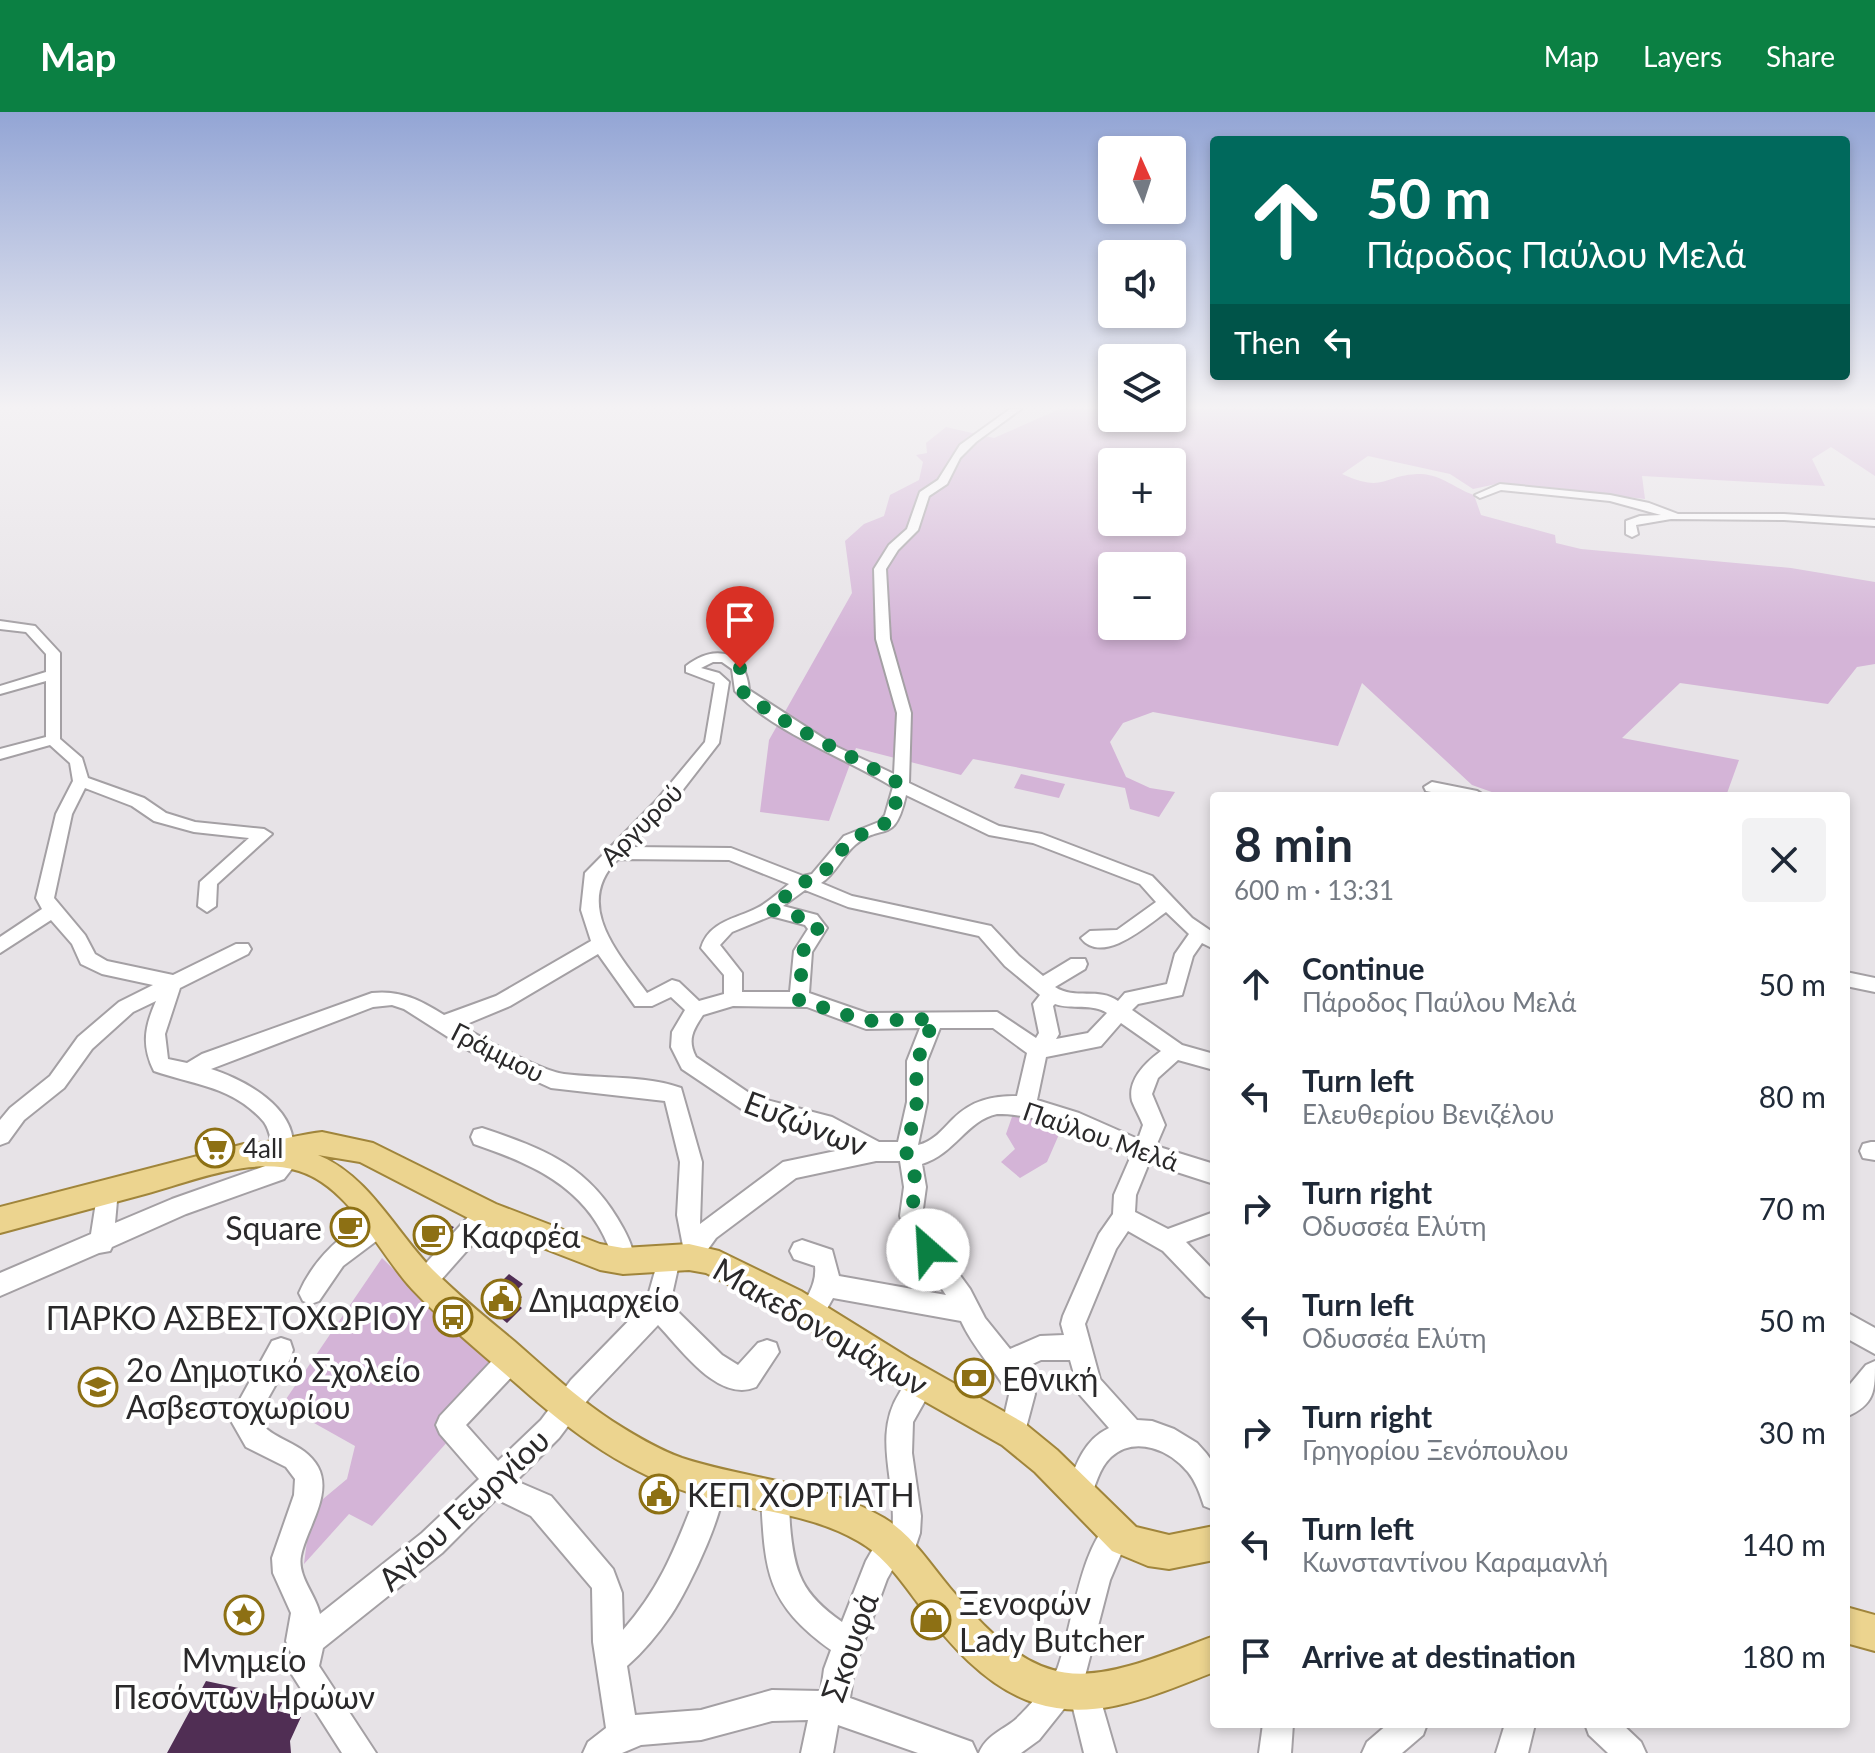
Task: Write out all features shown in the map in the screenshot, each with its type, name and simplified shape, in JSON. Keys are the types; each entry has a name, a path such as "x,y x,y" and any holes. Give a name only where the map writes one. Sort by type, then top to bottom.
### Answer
{"main road":[{"name":"Μακεδονομάχων","path":"0,1220 107,1190 285,1156 322,1143 342,1146 376,1156 486,1213 586,1253 623,1261 684,1253 726,1267 811,1313 922,1383 1013,1434 1079,1492 1116,1533 1134,1545 1160,1551 1186,1551 1210,1544"},
{"path":"285,1156 349,1187 425,1281 568,1407 644,1458 714,1483 839,1513 874,1531 896,1549 989,1656 1022,1679 1073,1694 1121,1688 1210,1655"},
{"path":"1850,1626 1875,1633"}],"street":[{"path":"733,999 733,973 712,950 711,943 740,919 769,909 804,882 821,876 850,840 890,821 901,785 904,713 883,639 880,569 893,548 912,530 924,494 937,486"},
{"path":"1480,495 1500,487 1591,496 1639,504 1677,517"},
{"path":"1632,534 1630,523 1634,519 1677,517 1784,517 1875,523"},
{"path":"0,625 20,626 37,634 55,658 51,675 53,740 77,761 81,781 64,814 45,898 79,940 88,959 102,967 173,982"},
{"name":"Αργυρού","path":"601,944 589,899 594,873 672,794 712,743 723,686 719,679 691,669 706,658 730,661 740,668 742,691 761,706 832,750 901,785"},
{"path":"0,690 51,675"},
{"path":"0,754 53,740"},
{"path":"903,756 925,798"},
{"path":"81,781 138,802 160,817 194,827 264,834 209,882 207,906"},
{"path":"443,1023 461,1020 499,1003 601,944 642,1001 652,999 672,987 696,1009 733,999 799,1000 866,1021 997,1020 1038,1050 1094,1040 1136,996 1175,990 1184,954 1207,937 1167,903 1146,880 1036,838 995,831 901,785"},
{"path":"612,853 731,854 848,901 985,931 1007,957 1047,991 1079,1003 1100,999 1176,1051 1210,1061"},
{"path":"1090,938 1108,940 1128,935 1149,913 1167,903"},
{"path":"769,909 811,920 818,928 803,951 799,1000"},
{"path":"0,946 54,910"},
{"path":"0,1136 17,1114 57,1082 85,1043 111,1020 139,999 211,967 242,949"},
{"path":"1025,1107 1038,1050 1049,1034 1042,1008 1047,991 1078,964"},
{"path":"0,1285 102,1243 180,1206 278,1171 285,1156 280,1128 248,1095 215,1078 161,1065 153,1053 153,1037 173,982"},
{"name":"Γράμμου","path":"187,1073 209,1060 372,1000 402,999 469,1041 558,1082 622,1086 674,1094 676,1113 691,1161 689,1234 684,1253"},
{"name":"Ευζώνων","path":"696,1009 680,1041 684,1056 696,1069 750,1104 825,1123 876,1152 908,1154"},
{"path":"934,1019 916,1064 917,1102 908,1154 915,1178 912,1222 982,1336 1006,1364 1023,1398 1013,1434"},
{"path":"1131,1433 1089,1386 1073,1324 1107,1242 1124,1217 1125,1195 1154,1125 1142,1102 1142,1091 1149,1072 1176,1051"},
{"name":"Παύλου Μελά","path":"908,1154 935,1152 976,1110 995,1105 1025,1107 1067,1119 1145,1152 1210,1173"},
{"path":"482,1137 543,1159 567,1173 592,1198 617,1236 623,1261"},
{"path":"767,1352 747,1378 737,1378 707,1357 657,1309 684,1253 791,1169 876,1152"},
{"path":"102,1243 107,1190"},
{"path":"425,1281 486,1213"},
{"path":"1124,1217 1171,1243 1210,1284"},
{"path":"1171,1243 1178,1234 1210,1223"},
{"path":"311,1293 335,1258 379,1226"},
{"path":"802,1251 826,1260 826,1285 811,1313"},
{"path":"826,1285 969,1311"},
{"name":"Αγίου Γεωργίου","path":"306,1652 319,1632 432,1543 499,1482 568,1407 580,1389 657,1309"},
{"path":"1850,1326 1875,1342"},
{"path":"1006,1364 1040,1348 1079,1347"},
{"path":"281,1350 243,1419 255,1438 295,1458 308,1475 308,1495 286,1558 287,1573 306,1612 301,1641 306,1652 303,1662 307,1674 360,1753"},
{"path":"512,1358 449,1425 507,1491 541,1506 603,1579 608,1593 611,1660 622,1732"},
{"path":"1850,1401 1875,1374"},
{"name":"Σκουφά","path":"817,1753 821,1725 835,1700 836,1680 876,1571 896,1549 910,1519 899,1430 905,1408 922,1383"},
{"path":"1079,1492 1104,1445 1131,1433 1148,1433 1177,1445 1198,1462 1210,1488"},
{"path":"611,1660 645,1626 682,1571 701,1528 714,1483"},
{"path":"775,1496 779,1568 787,1593 810,1618 849,1645"},
{"path":"1100,1753 1073,1694 1074,1671 1096,1580 1116,1533"},
{"path":"995,1753 1018,1739 1073,1694"},
{"path":"599,1753 622,1732 698,1725 750,1709 782,1704 830,1708 961,1753"},
{"path":"1275,1753 1278,1728"},
{"path":"1378,1753 1407,1728"},
{"path":"1512,1753 1519,1728"},
{"path":"1604,1728 1630,1753"}],"shaded area":[{"path":"908,486 1098,486 1098,536 1186,536 1186,486 1454,486 1474,495 1481,515 1555,535 1556,543 1581,549 1791,568 1875,582 1875,664 1857,667 1828,704 1680,683 1622,738 1739,760 1727,792 1492,792 1472,785 1362,683 1338,746 1153,712 1123,723 1110,742 1126,777 1150,788 1175,792 1159,817 1130,809 1125,788 973,759 961,775 856,748 829,821 760,812 769,740 852,593 845,541 864,524 884,516 890,495"},
{"path":"1524,486 1643,486 1645,499"},
{"path":"1021,774 1065,784 1059,798 1014,788"},
{"path":"1014,1111 1064,1123 1047,1162 1020,1178 1001,1162 1015,1149 1006,1134"},
{"path":"382,1258 493,1366 437,1427 449,1440 372,1526 349,1514 304,1564 311,1509 347,1479 355,1446 282,1405"}],"building":[{"name":"Καφφέα","path":"432,1217 454,1227 437,1247 414,1243"},
{"name":"Δημαρχείο","path":"509,1274 523,1284 515,1292 522,1297 516,1303 522,1308 507,1323 481,1302"},
{"path":"206,1681 285,1698 278,1711 301,1717 290,1741 291,1753 167,1753"}],"place":[{"name":"4all","path":"215,1148"},
{"name":"Square","path":"350,1227"},
{"name":"Καφφέα","path":"433,1235"},
{"name":"Δημαρχείο","path":"501,1299"},
{"name":"ΠΑΡΚΟ ΑΣΒΕΣΤΟΧΩΡΙΟΥ","path":"453,1317"},
{"name":"Εθνική","path":"974,1378"},
{"name":"2ο Δημοτικό Σχολείο Ασβεστοχωρίου","path":"98,1387"},
{"name":"ΚΕΠ ΧΟΡΤΙΑΤΗ","path":"659,1494"},
{"name":"Μνημείο Πεσόντων Ηρώων","path":"244,1615"},
{"name":"Ξενοφών Lady Butcher","path":"931,1620"}],"route":[{"path":"740,668 742,691 761,706 832,750 901,785 893,817 885,826 850,840 821,876 804,882 769,909 811,920 818,928 803,951 799,1000 808,1000 866,1021 934,1019 916,1064 917,1102 906,1152 912,1158 915,1169 912,1222 928,1250"}]}
